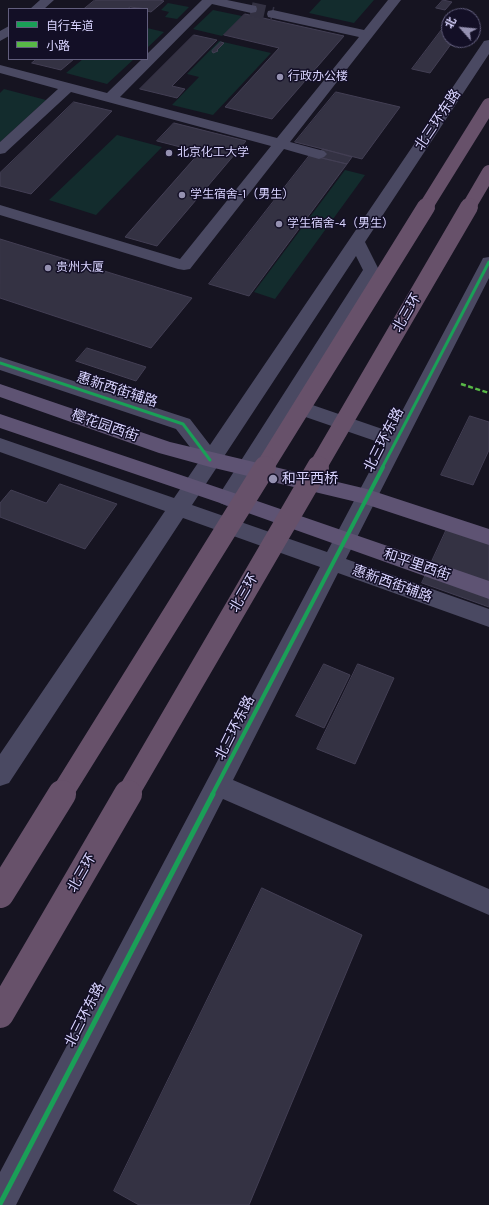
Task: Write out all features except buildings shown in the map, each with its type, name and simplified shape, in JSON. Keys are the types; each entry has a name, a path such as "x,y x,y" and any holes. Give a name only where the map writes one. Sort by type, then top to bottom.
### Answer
{"highway":[{"path":"0,894 489,104"},
{"name":"北三环","path":"0,1014 489,172"}],"main road":[{"name":"樱花园西街","path":"0,390 166,448 245,469 367,497"},
{"name":"樱花园西街","path":"0,421 227,498"},
{"path":"367,497 489,537"},
{"name":"和平里西街","path":"227,498 489,590"}],"street":[{"path":"37,8 48,0"},
{"path":"110,98 210,0 251,9"},
{"path":"0,210 184,265 395,0"},
{"path":"273,14 367,35"},
{"path":"0,37 8,31"},
{"name":"北三环东路","path":"0,775 489,44"},
{"path":"0,69 319,154"},
{"path":"0,150 68,87"},
{"path":"227,498 372,270 357,241"},
{"name":"北三环东路","path":"0,1204 396,441 487,272"},
{"name":"惠新西街辅路","path":"0,363 183,424 210,460"},
{"path":"286,403 396,441"},
{"name":"惠新西街辅路","path":"0,445 489,618"},
{"path":"218,785 489,902"}],"green space":[{"path":"321,0 374,0 354,23 309,13"},
{"path":"168,3 189,7 177,19 165,17 169,12 161,10"},
{"path":"213,10 242,16 222,36 193,29"},
{"path":"148,28 164,32 148,47"},
{"path":"219,41 271,53 213,115 172,105 199,77 187,74"},
{"path":"82,60 133,60 107,84 66,73"},
{"path":"4,89 46,100 0,142 0,93"},
{"path":"117,135 162,147 96,215 49,200"},
{"path":"345,170 365,175 275,299 254,292"}],"tunnel":[{"path":"251,9 273,14"}],"marked path":[{"path":"461,384 489,393"}],"cycle path":[{"path":"0,1204 489,262"},
{"path":"0,363 183,424 210,460"}],"place":[{"name":"行政办公楼","path":"280,77"},
{"name":"北京化工大学","path":"169,153"},
{"name":"学生宿舍-1（男生）","path":"182,195"},
{"name":"学生宿舍-4（男生）","path":"279,224"},
{"name":"贵州大厦","path":"48,268"},
{"name":"和平西桥","path":"273,479"}]}
